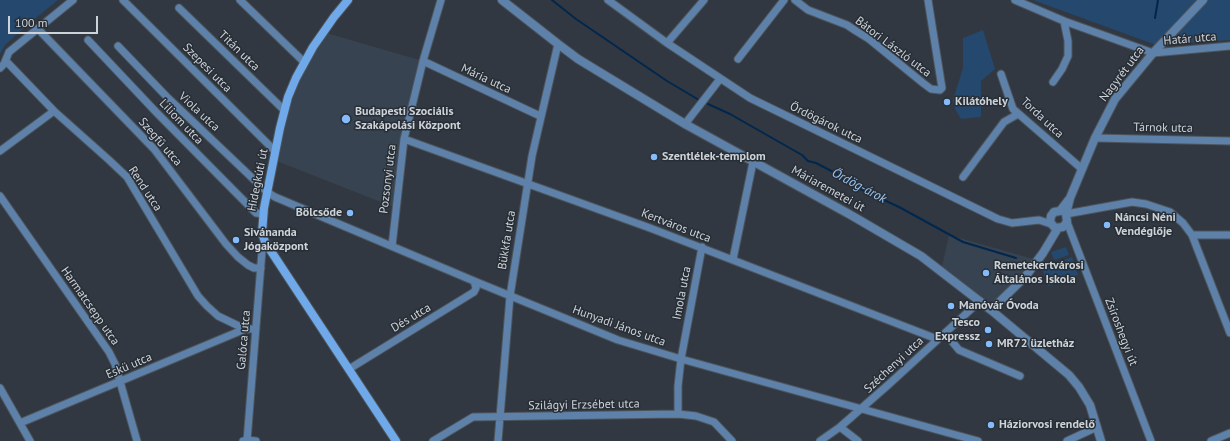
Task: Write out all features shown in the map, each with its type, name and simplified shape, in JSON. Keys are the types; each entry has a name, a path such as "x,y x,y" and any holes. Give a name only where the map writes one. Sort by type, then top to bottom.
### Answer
{"main road":[{"name":"Hidegkúti út","path":"345,1 304,62 296,78 284,110 263,214 262,233 266,242 351,367 396,441"}],"street":[{"path":"0,68 6,61 6,56 9,52 73,0"},
{"name":"Szepesi utca","path":"123,0 276,151"},
{"path":"240,0 304,62"},
{"name":"Pozsonyi utca","path":"392,246 404,139 423,61 441,0"},
{"name":"Máriaremetei út","path":"502,0 558,44 684,124 850,214 920,256 980,301 1069,375 1090,406 1101,441"},
{"name":"Ördögárok utca","path":"608,0 666,44 750,98 998,219 1012,223 1065,219 1132,202 1146,204 1170,212 1183,223 1192,235 1230,333"},
{"path":"666,44 704,0"},
{"path":"738,59 784,0"},
{"name":"Bátori László utca","path":"795,0 808,10 847,25 869,39 923,84 931,89 940,90 942,88 928,0"},
{"path":"1015,0 1064,21 1153,53"},
{"name":"Nagyrét utca","path":"991,310 1026,277 1065,219 1070,198 1095,138 1119,93 1153,53 1203,0"},
{"name":"Titán utca","path":"179,8 284,110"},
{"path":"1053,82 1062,69 1068,56 1068,41 1064,21"},
{"name":"Szegfű utca","path":"38,29 154,149 226,244 238,257 254,268 261,268"},
{"name":"Liliom utca","path":"88,40 156,112 256,213 263,214"},
{"name":"Bükkfa utca","path":"498,441 510,296 527,183 540,116 558,44"},
{"name":"Viola utca","path":"118,46 167,97 267,192"},
{"name":"Határ utca","path":"1153,53 1230,46"},
{"name":"Rend utca","path":"6,61 54,111 127,177 198,296 218,316 245,328 256,329"},
{"name":"Mária utca","path":"423,61 540,116"},
{"name":"Torda utca","path":"1001,74 1013,109 1082,169"},
{"path":"684,124 720,79"},
{"path":"0,151 54,111"},
{"path":"963,176 1004,122 1018,114"},
{"name":"Tárnok utca","path":"1095,138 1230,141"},
{"name":"Kertváros utca","path":"404,139 702,247 937,339"},
{"path":"733,259 753,162"},
{"name":"Hunyadi János utca","path":"267,192 280,199 474,281 618,340 681,359 978,441"},
{"name":"Harmatcsepp utca","path":"0,196 109,352 115,364 137,441"},
{"name":"Zsíroshegyi út","path":"1065,219 1151,441"},
{"path":"1192,235 1230,235"},
{"name":"Galóca utca","path":"246,441 262,251 266,242"},
{"name":"Imola utca","path":"678,414 678,386 681,359 702,247"},
{"name":"Dés utca","path":"351,367 474,292 476,288 474,281"},
{"name":"Széchenyi utca","path":"820,441 840,427 861,409 980,301"},
{"name":"Eskü utca","path":"20,423 245,328"},
{"path":"944,333 959,350 1020,376"},
{"path":"0,388 30,441"},
{"name":"Szilágyi Erzsébet utca","path":"433,441 473,417 678,414 696,416 714,422 732,441"},
{"path":"840,427 858,441"},
{"path":"1067,441 1097,428"},
{"path":"1211,441 1230,434"},
{"path":"246,441 256,441"}],"shaded area":[{"path":"0,0 58,0 5,45 0,54"},
{"path":"1033,0 1230,0 1230,40 1156,45"},
{"path":"983,30 995,69 981,81 981,117 961,119 955,109 953,100 963,68 963,38"},
{"name":"Budapesti Szociális Szakápolási Központ","path":"323,32 423,61 404,139 396,208 274,160 284,110"},
{"name":"Remetekertvárosi Általános Iskola","path":"949,235 1033,259 1016,281 994,301 988,302 942,266"},
{"path":"1066,247 1069,255 1054,260 1051,252"},
{"path":"1072,257 1078,275 1048,286 1042,268"}],"waterway":[{"name":"Ördög-árok","path":"552,0 576,19 667,81 699,100"},
{"path":"1155,18 1158,0"},
{"name":"Ördög-árok","path":"708,104 730,114 802,155 808,161 816,163 839,175 854,186 899,207 963,242 1016,258"}],"place":[{"name":"Kilátóhely","path":"947,102"},
{"name":"Budapesti Szociális Szakápolási Központ","path":"346,119"},
{"name":"Szentlélek-templom","path":"654,157"},
{"name":"Bölcsőde","path":"350,213"},
{"name":"Náncsi Néni Vendéglője","path":"1107,225"},
{"name":"Sivánanda Jógaközpont","path":"236,240"},
{"name":"Remetekertvárosi Általános Iskola","path":"986,273"},
{"name":"Manóvár Óvoda","path":"951,306"},
{"name":"Tesco Expressz","path":"988,330"},
{"name":"MR72 üzletház","path":"989,344"},
{"name":"Háziorvosi rendelő","path":"991,425"}]}
